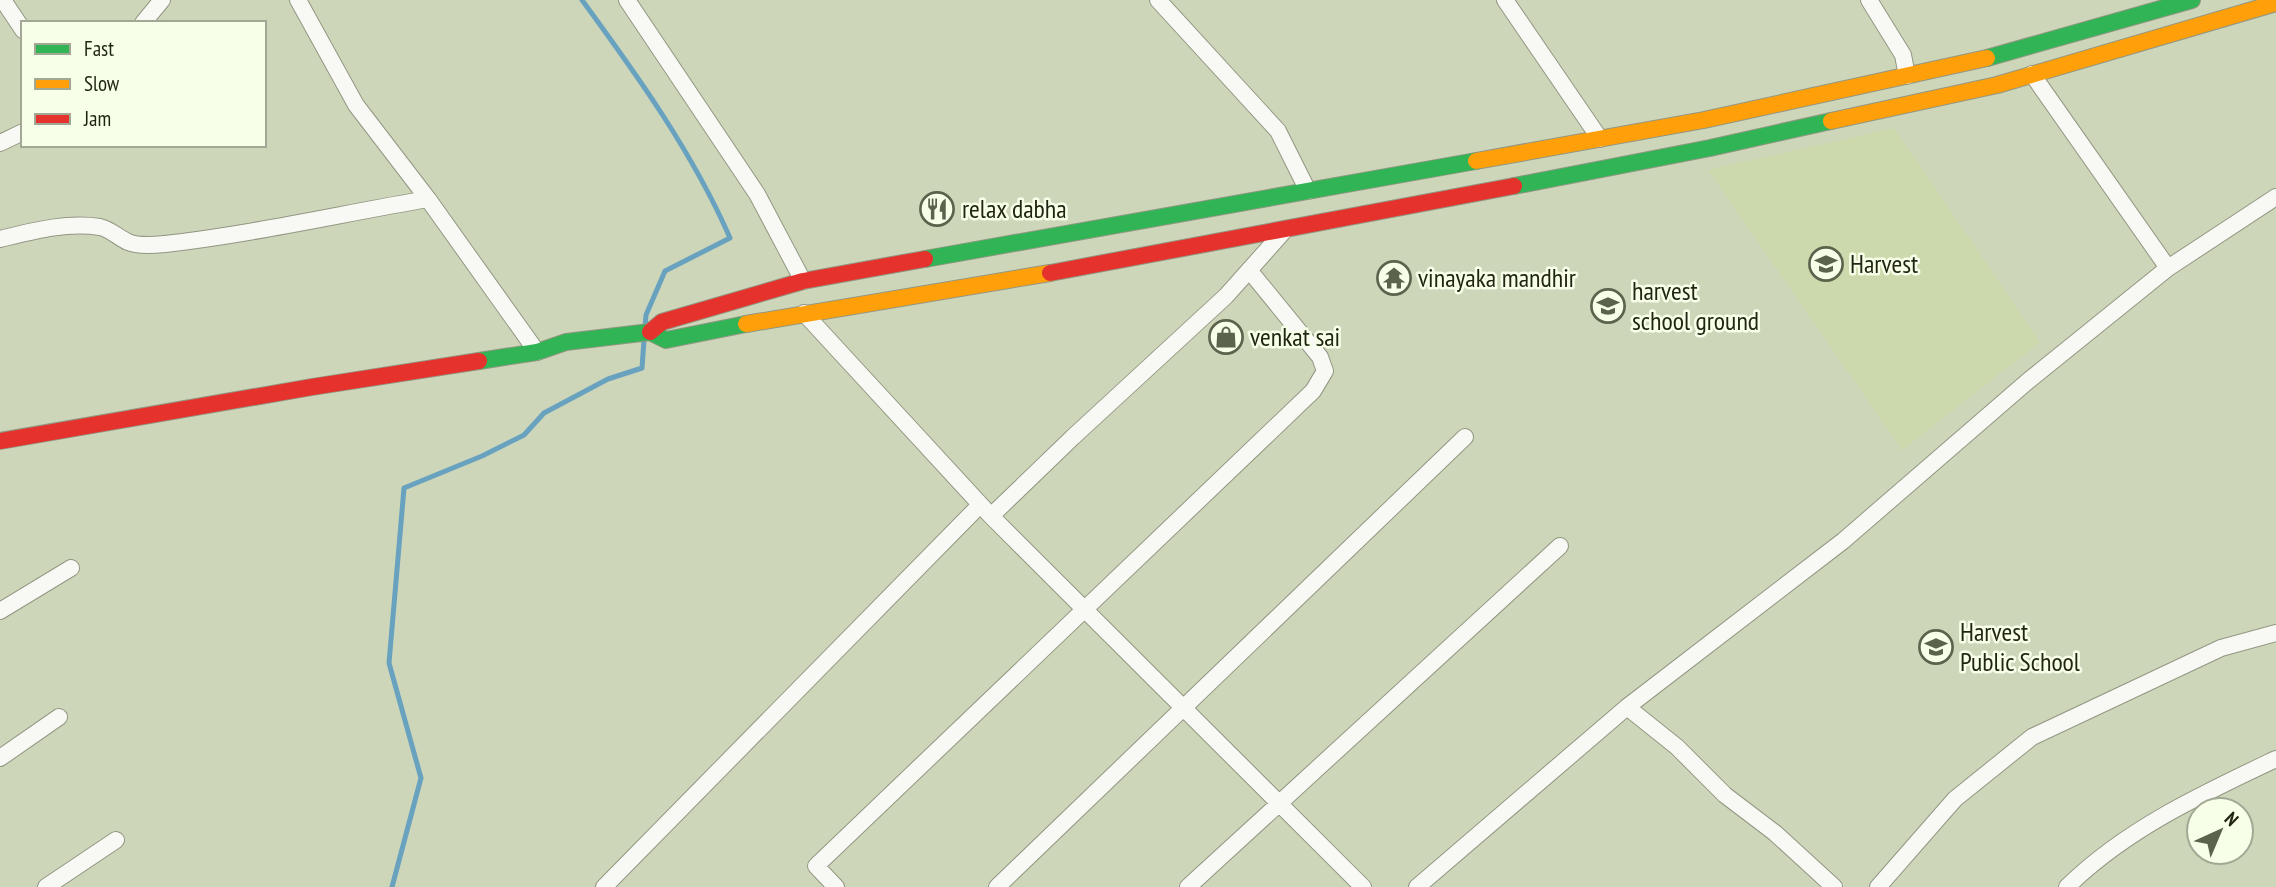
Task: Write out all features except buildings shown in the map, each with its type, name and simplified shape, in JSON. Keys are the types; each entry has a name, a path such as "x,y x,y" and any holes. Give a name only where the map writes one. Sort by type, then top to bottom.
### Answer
{"street":[{"path":"3,0 21,27"},
{"path":"145,21 161,0"},
{"path":"298,0 356,105 537,352"},
{"path":"627,0 757,194 803,281"},
{"path":"1158,0 1278,131 1308,191"},
{"path":"1505,0 1600,139"},
{"path":"1870,0 1903,55 1907,76"},
{"path":"0,441 312,387 537,352 566,342 650,332 662,322 803,281 1704,121 1990,57 2192,0"},
{"path":"650,332 666,340 804,313 1041,275 1710,148 1997,85 2276,3"},
{"path":"2032,74 2168,268"},
{"path":"0,143 21,133"},
{"path":"1418,887 1627,707 1843,541 2028,381 2168,268 2276,198"},
{"path":"0,239 58,225 103,227 131,244 163,244 224,237 330,215 428,200"},
{"path":"604,887 986,510 1073,437 1226,296 1284,231"},
{"path":"830,885 816,866 1313,391 1325,371 1320,357 1249,270"},
{"path":"804,313 986,510 1084,611 1363,887"},
{"path":"997,887 1465,437"},
{"path":"1188,887 1560,546"},
{"path":"0,611 71,568"},
{"path":"1878,887 1955,799 2032,737 2221,648 2276,633"},
{"path":"1627,707 1677,747 1725,795 1775,833 1834,887"},
{"path":"0,758 59,718"},
{"path":"2067,887 2120,841 2208,791 2276,759"},
{"path":"46,887 116,840"}],"shaded area":[{"path":"1894,128 2040,342 1902,450 1708,170"}],"waterway":[{"path":"582,0 681,145 730,238 665,271 646,315 645,327"},
{"path":"392,887 421,778 389,663 404,488 482,456 524,435 544,413 608,379 642,368 644,340"}],"traffic: fast":[{"path":"1987,58 2192,0"},
{"path":"1514,186 1710,148 1831,121"},
{"path":"925,259 1476,161"},
{"path":"479,361 537,352 566,342 650,332 666,340 746,324"}],"traffic: slow":[{"path":"1831,121 1997,85 2276,3"},
{"path":"1476,161 1704,120 1987,58"},
{"path":"746,324 1050,273"}],"traffic: jam":[{"path":"1050,273 1514,186"},
{"path":"650,332 662,322 803,281 925,259"},
{"path":"0,441 479,361"}],"place":[{"name":"relax dabha","path":"937,209"},
{"name":"Harvest","path":"1826,264"},
{"name":"vinayaka mandhir","path":"1394,278"},
{"name":"harvest school ground","path":"1608,306"},
{"name":"venkat sai","path":"1226,337"},
{"name":"Harvest Public School","path":"1936,647"}]}
